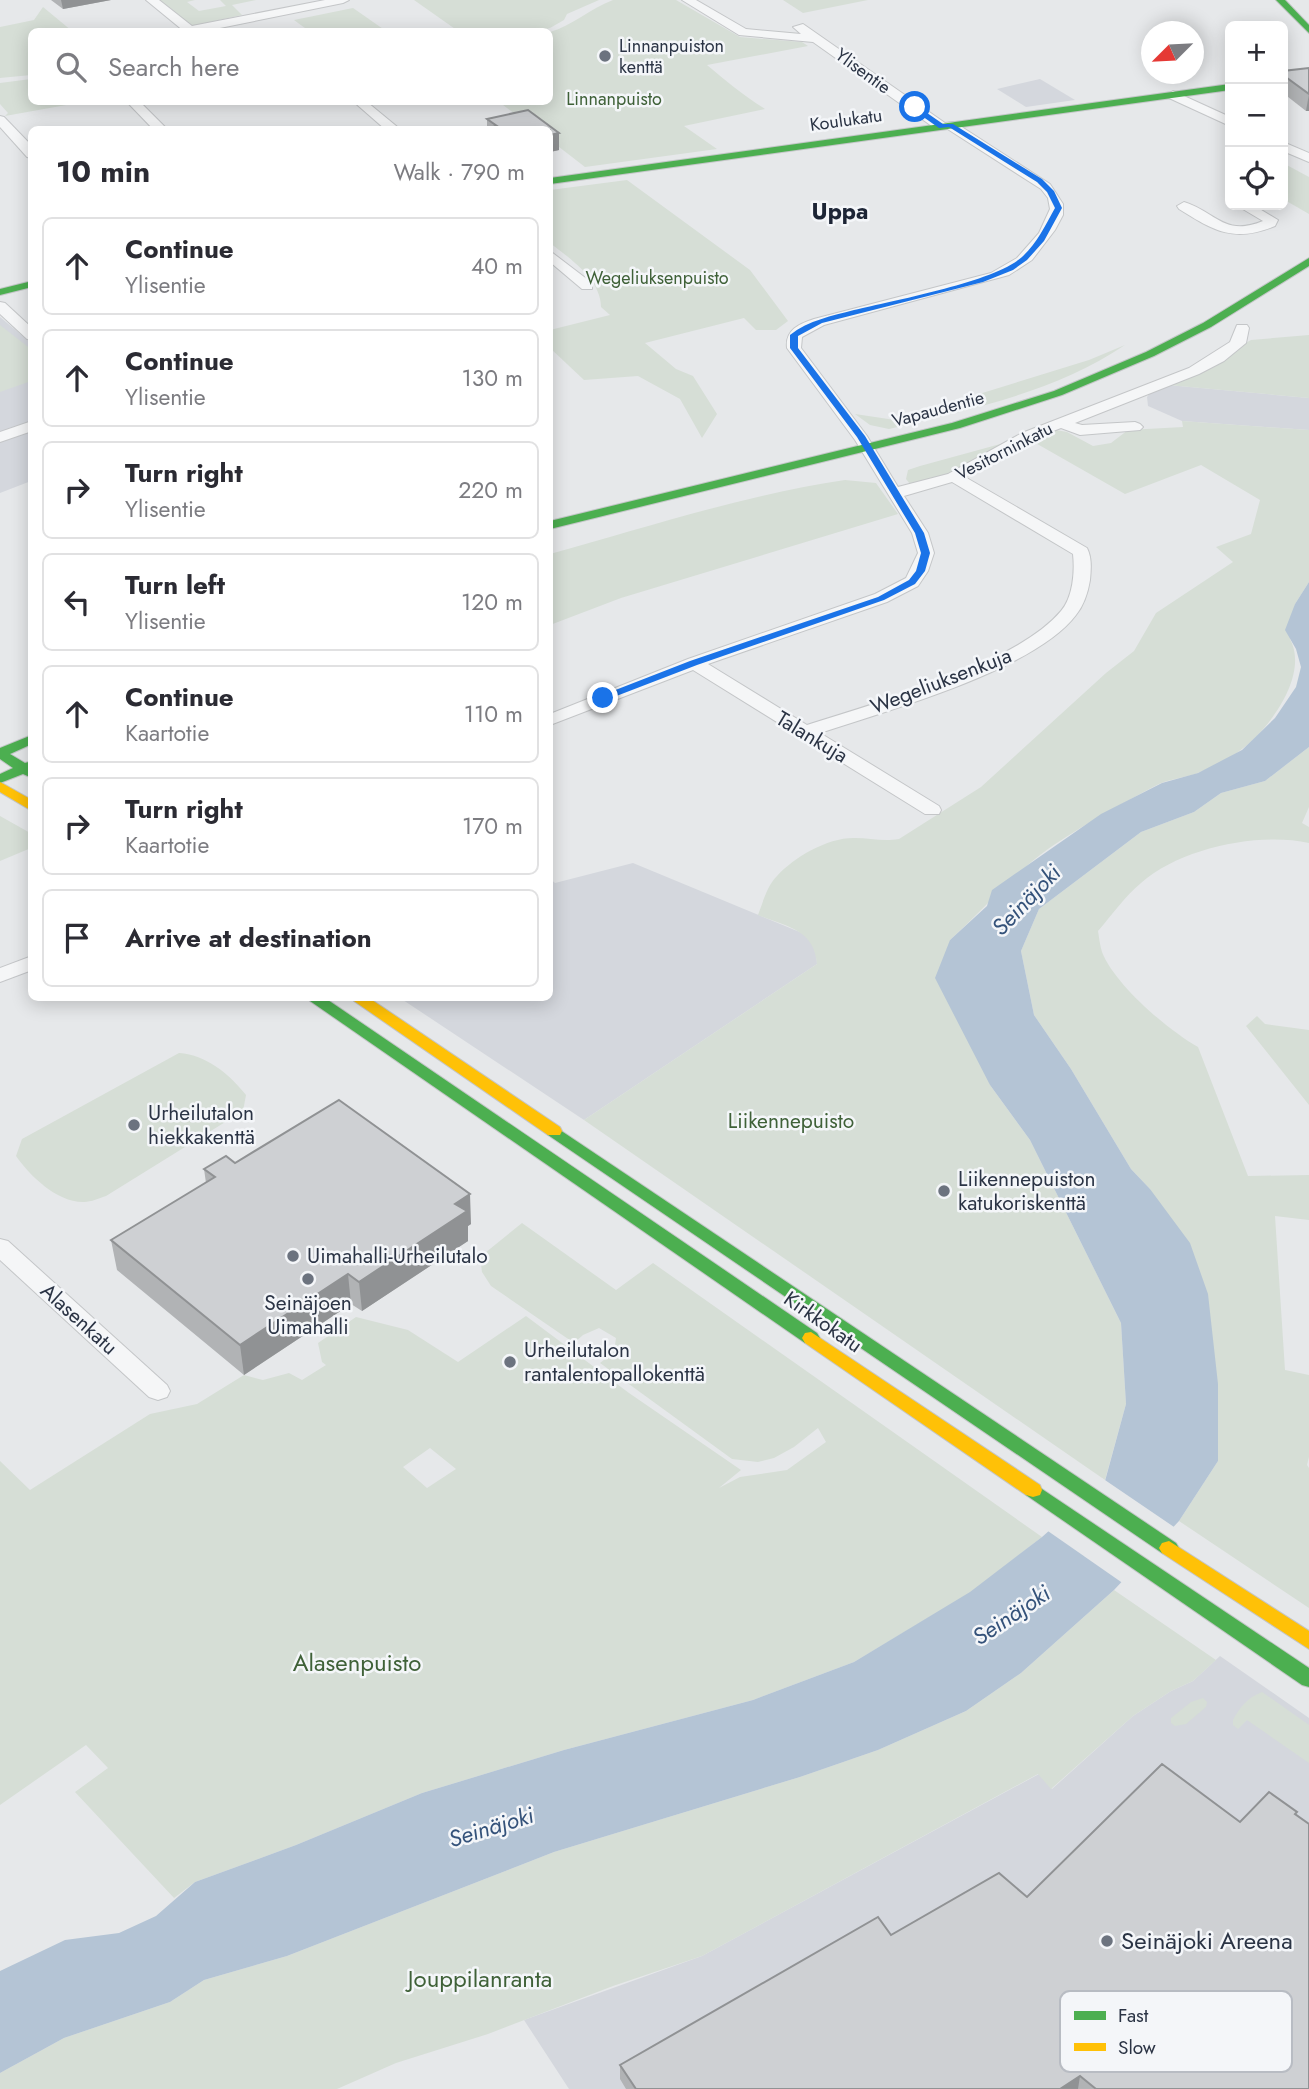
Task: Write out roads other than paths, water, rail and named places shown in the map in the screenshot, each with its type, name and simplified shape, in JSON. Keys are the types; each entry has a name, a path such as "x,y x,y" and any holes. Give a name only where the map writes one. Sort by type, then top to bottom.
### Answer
{"main road":[{"path":"1280,0 1309,30"},
{"name":"Koulukatu","path":"553,181 1225,88"},
{"name":"Vapaudentie","path":"553,524 956,426 1105,375 1207,325 1309,261"},
{"path":"0,292 28,285"},
{"name":"Vapaudentie","path":"923,451 1088,399 1167,367 1242,328 1257,317"},
{"path":"0,753 28,741"},
{"path":"0,753 28,768"},
{"path":"0,779 28,769"},
{"path":"0,786 28,804"},
{"name":"Kirkkokatu","path":"319,1001 1309,1679"},
{"name":"Kirkkokatu","path":"363,1001 986,1426 1309,1641"}],"street":[{"path":"152,0 187,28"},
{"path":"200,28 343,0"},
{"name":"Ylisentie","path":"688,0 743,32 819,40"},
{"name":"Ylisentie","path":"799,27 946,126 1039,180 1050,191 1058,205 1058,214 1042,239 1011,269 968,284 819,322 794,335 794,348 867,447"},
{"path":"1173,95 1225,120"},
{"path":"136,105 158,126"},
{"path":"364,105 390,126"},
{"path":"0,120 28,150"},
{"path":"1285,147 1309,158"},
{"path":"1206,201 1184,206 1225,231 1240,231 1270,223 1270,220 1252,210"},
{"path":"553,258 587,286"},
{"path":"0,306 28,333"},
{"name":"Vesitorninkatu","path":"895,493 954,477 1027,436 1150,390 1220,358 1241,341 1242,328"},
{"path":"1061,423 1080,430 1135,427"},
{"path":"0,437 28,427"},
{"path":"553,719 694,663 881,598 912,582 920,571 926,553 920,533 875,464 867,447"},
{"name":"Wegeliuksenkuja","path":"804,733 977,671 1042,638 1069,614 1082,576 1081,552 954,477"},
{"name":"Talankuja","path":"694,663 932,810"},
{"path":"0,976 28,964"},
{"name":"Alasenkatu","path":"0,1247 158,1391"}],"water":[{"name":"Seinäjoki","path":"1309,582 1309,747 1265,781 1221,793 1194,812 1141,832 1039,909 1021,951 1034,1015 1071,1069 1131,1169 1150,1189 1190,1243 1208,1294 1218,1384 1218,1461 1179,1521 1114,1590 1021,1673 966,1711 878,1750 800,1777 554,1852 287,1956 204,1980 170,2002 64,2038 0,2073 0,1971 65,1940 119,1933 156,1916 195,1882 296,1845 422,1793 564,1750 753,1700 854,1662 970,1592 1042,1537 1105,1481 1126,1404 1121,1323 1030,1140 990,1085 935,978 950,940 987,906 992,890 1101,814 1162,783 1198,773 1242,750 1275,718 1296,687 1301,667 1296,649 1285,630 1295,604"}],"place":[{"name":"Linnanpuiston kenttä","path":"605,56"},
{"name":"Urheilutalon hiekkakenttä","path":"134,1125"},
{"name":"Liikennepuiston katukoriskenttä","path":"944,1191"},
{"name":"Uimahalli-Urheilutalo","path":"293,1256"},
{"name":"Seinäjoen Uimahalli","path":"308,1279"},
{"name":"Urheilutalon rantalentopallokenttä","path":"510,1362"},
{"name":"Seinäjoki Areena","path":"1107,1941"}],"district":[{"name":"Uppa","path":"840,211"}],"park label":[{"name":"Linnanpuisto","path":"614,99"},
{"name":"Wegeliuksenpuisto","path":"657,278"},
{"name":"Liikennepuisto","path":"791,1121"},
{"name":"Alasenpuisto","path":"357,1663"},
{"name":"Jouppilanranta","path":"480,1979"}]}
